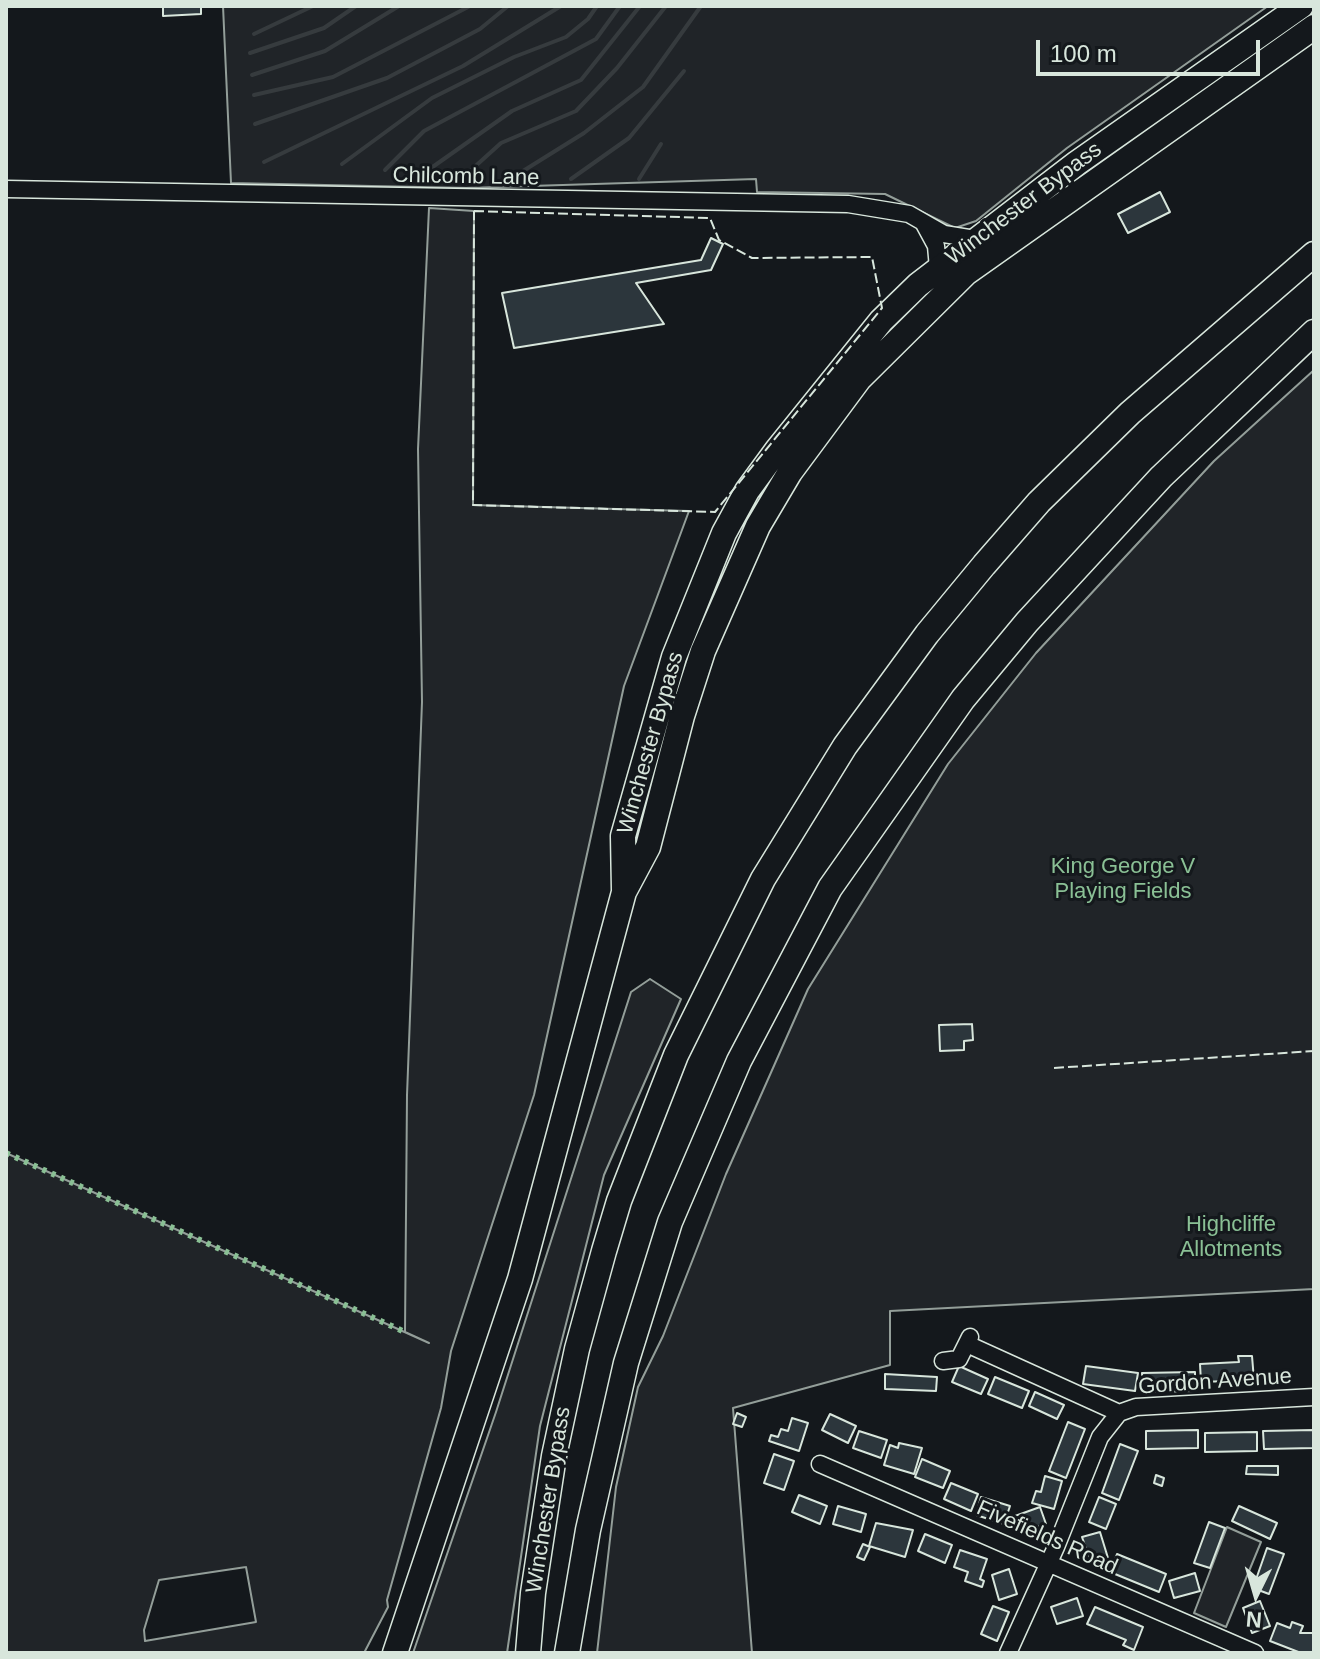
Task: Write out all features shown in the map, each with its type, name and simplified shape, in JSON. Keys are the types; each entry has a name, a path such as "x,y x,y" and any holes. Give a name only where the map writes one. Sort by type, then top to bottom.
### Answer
{"highway":[{"name":"Winchester Bypass","path":"624,892 623,836 656,709 699,590 747,491 840,369 881,321 938,268 1077,163 1301,6"},
{"name":"Winchester Bypass","path":"624,892 648,847 682,716 730,584 758,526 790,472 859,379 966,273 1314,27"},
{"name":"Winchester Bypass","path":"528,1653 547,1495 577,1349 619,1201 676,1055 763,879 845,746 927,634 1039,502 1130,413 1314,254"},
{"name":"Winchester Bypass","path":"567,1653 588,1530 626,1363 670,1222 714,1113 765,1008 838,876 963,699 1027,622 1161,477 1314,332"},
{"path":"395,1653 520,1279 624,892"}],"street":[{"name":"Chilcomb Lane","path":"6,189 848,204 882,207 922,221 944,234 975,239"},
{"path":"922,221 936,246 938,268"},
{"name":"Gordon Avenue","path":"943,1361 959,1359 969,1340 1119,1413"},
{"name":"Gordon Avenue","path":"1008,1653 1100,1437 1119,1413 1136,1407 1314,1397"},
{"name":"Fivefields Road","path":"820,1464 1255,1653"}],"green space":[{"path":"223,6 1268,6 1067,148 976,221 955,228 885,194 757,192 756,179 466,188 231,183"},
{"path":"429,208 474,211 473,505 689,511 624,686 534,1095 451,1351 441,1408 387,1600 388,1607 364,1653 6,1653 6,1153 429,1343 405,1332 407,1095 422,702 418,449","holes":["246,1567 256,1622 145,1641 144,1630 159,1580"]},
{"path":"1314,370 1314,1289 890,1311 890,1365 733,1408 752,1653 597,1653 616,1487 638,1387 663,1336 726,1174 808,989 948,764 1036,653 1214,461"},
{"path":"650,979 681,999 604,1175 540,1426 507,1653 413,1653 496,1412 631,992"},
{"path":"1227,1527 1261,1542 1226,1627 1194,1613"}],"building":[{"path":"163,6 201,6 201,14 163,16"},
{"path":"1160,192 1170,212 1128,233 1118,214"},
{"path":"711,238 723,244 711,270 636,283 664,324 514,348 502,293 701,260"},
{"path":"972,1024 973,1040 964,1041 964,1050 940,1051 939,1025"},
{"path":"1238,1356 1252,1356 1254,1380 1201,1382 1200,1364 1239,1362"},
{"path":"959,1366 988,1379 981,1394 952,1382"},
{"path":"1086,1366 1138,1373 1135,1391 1083,1384"},
{"path":"1195,1372 1195,1391 1143,1392 1142,1373"},
{"path":"885,1374 937,1377 936,1391 885,1389"},
{"path":"995,1377 1029,1391 1022,1408 988,1394"},
{"path":"1035,1392 1064,1405 1057,1419 1029,1406"},
{"path":"737,1413 746,1417 742,1427 733,1424"},
{"path":"830,1414 856,1426 848,1443 822,1430"},
{"path":"792,1418 808,1423 799,1451 769,1441 771,1435 778,1437 781,1429 788,1431"},
{"path":"1068,1422 1085,1429 1066,1478 1049,1471"},
{"path":"1198,1430 1198,1448 1146,1449 1146,1431"},
{"path":"1314,1430 1314,1448 1264,1449 1263,1431"},
{"path":"859,1431 887,1440 881,1458 853,1448"},
{"path":"1257,1432 1257,1451 1205,1452 1205,1433"},
{"path":"899,1443 922,1448 914,1474 884,1465 890,1445 898,1448"},
{"path":"1120,1444 1138,1451 1119,1500 1102,1493"},
{"path":"774,1454 794,1461 784,1490 764,1483"},
{"path":"922,1459 950,1471 943,1488 915,1477"},
{"path":"1247,1466 1278,1466 1278,1475 1246,1474"},
{"path":"1156,1475 1164,1478 1162,1486 1154,1483"},
{"path":"1045,1476 1062,1481 1054,1509 1032,1503 1036,1491 1041,1492"},
{"path":"951,1483 978,1494 971,1511 944,1499"},
{"path":"799,1495 827,1506 820,1524 792,1512"},
{"path":"981,1497 1010,1506 1004,1524 976,1515"},
{"path":"1099,1497 1116,1504 1106,1529 1089,1522"},
{"path":"838,1506 866,1514 861,1532 833,1524"},
{"path":"1239,1506 1277,1523 1270,1539 1232,1521"},
{"path":"1040,1507 1046,1524 1021,1533 1015,1516"},
{"path":"1209,1522 1225,1528 1210,1568 1194,1563"},
{"path":"876,1523 913,1530 905,1557 869,1546"},
{"path":"1100,1532 1108,1558 1091,1563 1082,1537"},
{"path":"925,1534 952,1545 945,1563 918,1551"},
{"path":"863,1544 870,1547 864,1560 857,1557"},
{"path":"1267,1548 1284,1554 1269,1594 1253,1588"},
{"path":"960,1550 987,1559 980,1579 984,1581 982,1587 965,1581 968,1572 954,1567"},
{"path":"1117,1554 1166,1574 1159,1592 1110,1572"},
{"path":"1009,1569 1017,1594 999,1600 992,1575"},
{"path":"1195,1573 1200,1591 1174,1598 1169,1581"},
{"path":"1077,1598 1083,1616 1057,1624 1051,1607"},
{"path":"1260,1601 1270,1626 1252,1633 1243,1608"},
{"path":"993,1606 1009,1612 997,1641 981,1634"},
{"path":"1095,1607 1143,1627 1134,1650 1123,1645 1126,1640 1087,1624"},
{"path":"1292,1622 1303,1626 1300,1633 1314,1633 1314,1653 1301,1653 1270,1641 1277,1623 1290,1628"}],"waterway":[{"path":"254,34 313,6"},
{"path":"250,53 324,28 356,6"},
{"path":"252,75 325,51 399,6"},
{"path":"254,95 333,77 470,6"},
{"path":"255,124 387,78 480,29 508,6"},
{"path":"264,162 463,66 561,6"},
{"path":"342,164 432,98 514,57 566,37 588,19 597,6"},
{"path":"385,170 424,131 596,39 620,6"},
{"path":"424,173 512,111 581,80 640,6"},
{"path":"470,171 501,143 576,111 617,68 666,6"},
{"path":"523,171 584,133 643,87 701,6"},
{"path":"571,179 629,138 684,71"},
{"path":"639,179 661,144"}],"hedge":[{"path":"6,1153 405,1332"}],"fence":[{"path":"474,211 710,218 719,240 752,258 872,257 882,308 715,512 473,505 474,211"},
{"path":"1054,1068 1314,1051"}],"park label":[{"name":"King George V Playing Fields","path":"1123,880"},
{"name":"Highcliffe Allotments","path":"1231,1238"}]}
